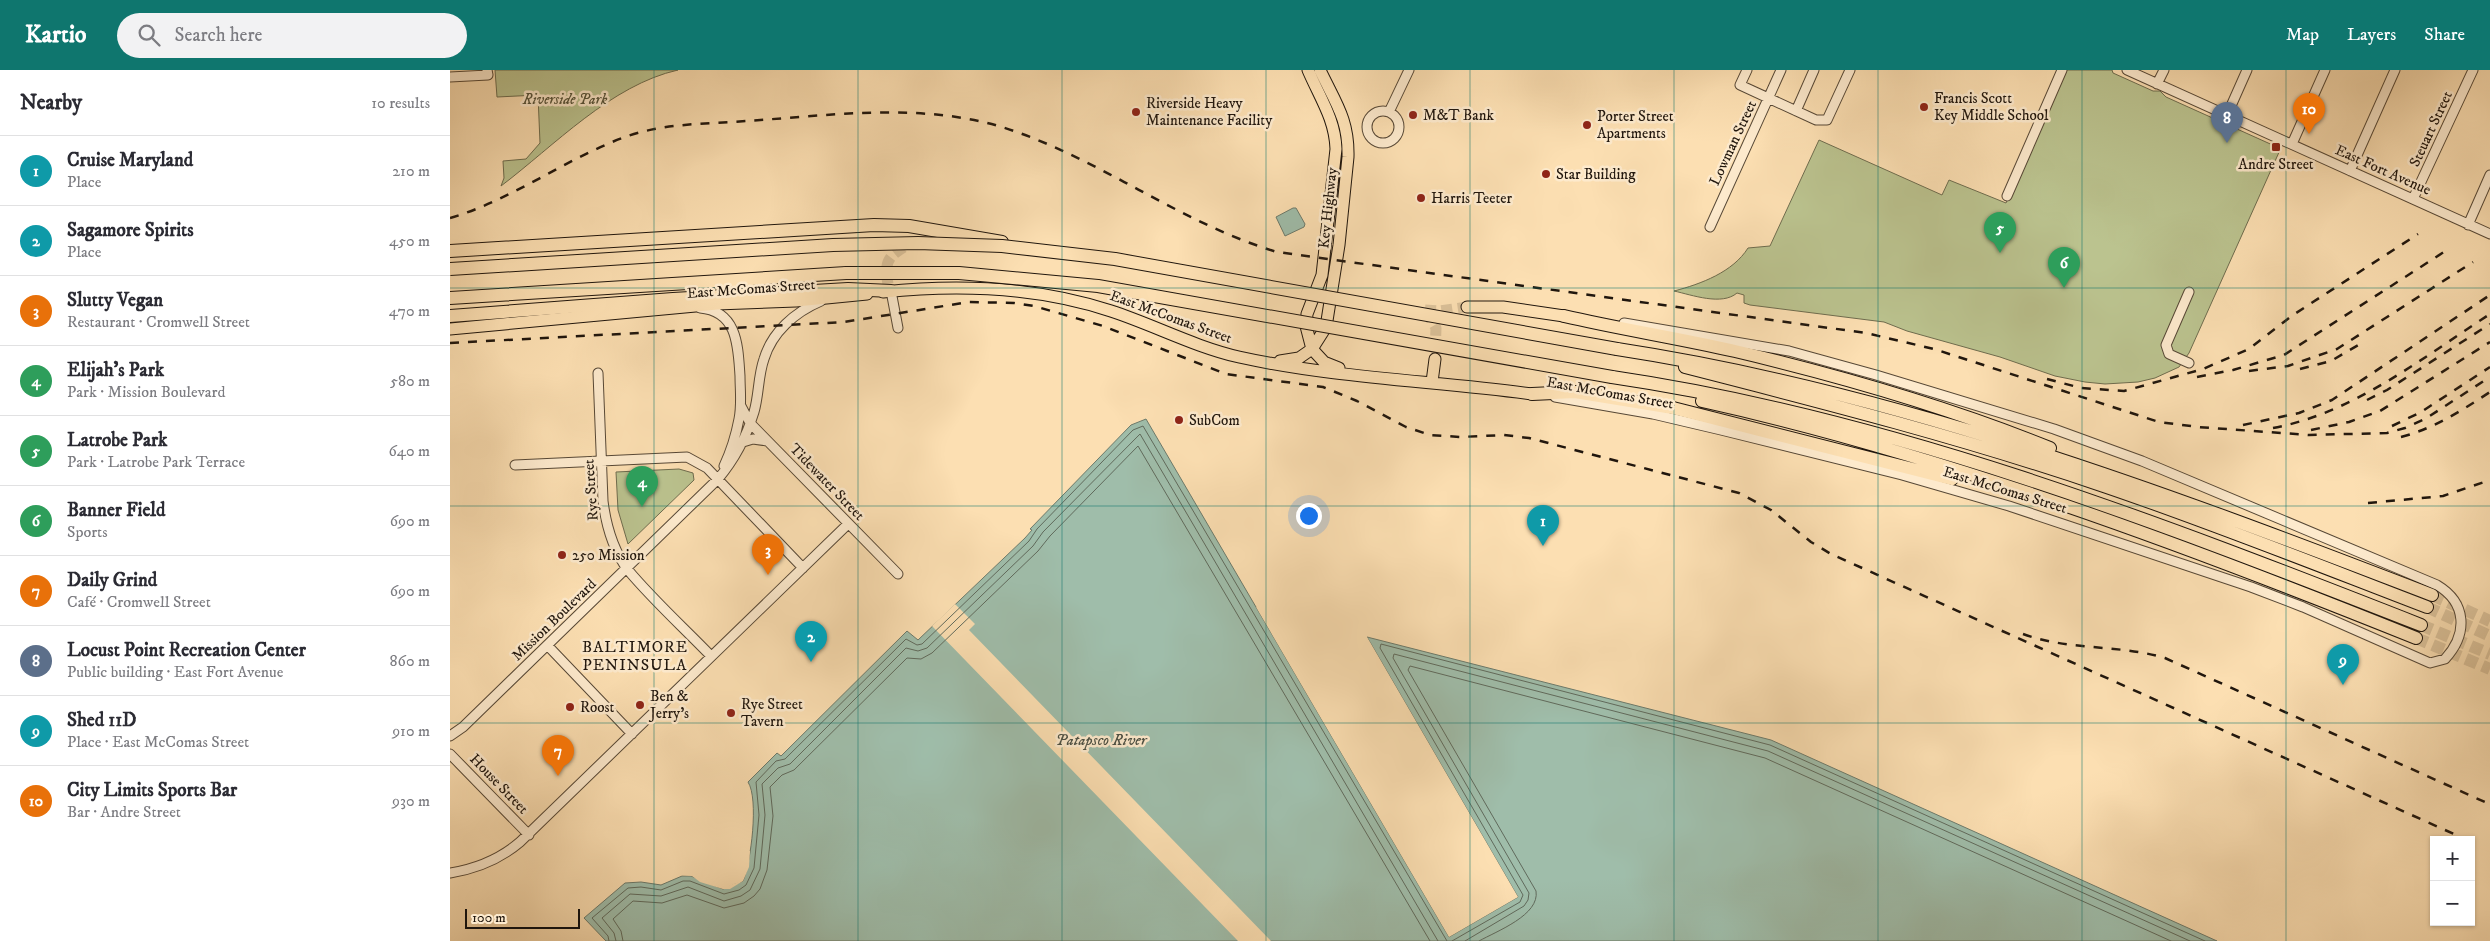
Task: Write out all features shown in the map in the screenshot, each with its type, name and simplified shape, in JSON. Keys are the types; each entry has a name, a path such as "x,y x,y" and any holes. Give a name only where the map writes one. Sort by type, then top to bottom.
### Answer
{"highway":[{"path":"450,250 888,225 919,228 1002,242"},
{"path":"450,269 833,245 918,243 1002,246 1115,259 1617,349 1703,362 1832,393 1950,425 2107,474 2432,595"},
{"path":"450,298 818,274 903,272 977,274 1098,286 1612,377 1679,387 1786,411 1966,460 2171,529 2421,625"},
{"path":"450,316 890,288"},
{"path":"1564,316 1734,351 1859,384 1995,427 2059,452 2107,474"},
{"path":"1617,349 1878,416 2000,452 2138,497 2427,607"},
{"path":"1612,377 1852,440 2092,516 2206,557 2416,638"},
{"path":"1532,394 1575,392 1692,412 1938,475 2032,503 2092,516"}],"main road":[{"name":"Key Highway","path":"1308,70 1329,112 1334,129 1336,150 1322,275 1306,320 1307,338 1312,349"},
{"name":"Key Highway","path":"1312,349 1324,332 1328,318 1348,156 1347,131 1344,117 1320,70"},
{"name":"East McComas Street","path":"453,328 697,308 718,304 831,298 890,288 982,289 1066,299 1122,314 1218,351 1300,368 1532,394"},
{"name":"East McComas Street","path":"1467,307 1503,307 1564,316"},
{"path":"1266,361 1294,359 1312,349 1329,364 1350,373"},
{"path":"1432,382 1435,359"}],"street":[{"path":"1389,112 1409,70"},
{"path":"1747,70 1740,85 1816,120 1827,120 1850,70"},
{"name":"Lowman Street","path":"1710,227 1781,70"},
{"path":"1796,111 1814,70"},
{"path":"2007,196 2062,70"},
{"name":"East Fort Avenue","path":"2127,70 2490,234"},
{"path":"2158,84 2164,70"},
{"path":"2227,115 2247,70"},
{"path":"2292,144 2325,70"},
{"path":"2350,171 2395,70"},
{"name":"Steuart Street","path":"2413,199 2473,70"},
{"path":"450,77 488,72"},
{"path":"2468,224 2490,175"},
{"path":"890,288 898,328"},
{"path":"2189,292 2166,345 2169,354 2189,363"},
{"name":"Mission Boulevard","path":"450,736 463,727 548,646 718,479 735,457 743,442 758,392 764,360 774,337 799,312 831,298"},
{"name":"Mission Boulevard","path":"697,308 715,312 727,320 735,333 738,348 741,406 732,445 718,479"},
{"name":"East McComas Street","path":"1532,394 1634,411 1713,428 1902,475 1978,497 2121,542 2251,587 2303,607 2430,663 2445,659 2460,634 2462,622 2458,605 2450,594 2437,585 2085,439 1979,405 1796,353 1703,335 1600,319 1564,316"},
{"name":"Rye Street","path":"598,373 606,521 612,539 628,569 711,656"},
{"name":"Tidewater Street","path":"741,406 750,423 898,574"},
{"path":"743,442 753,439 767,441"},
{"path":"515,465 687,457 707,468 803,568"},
{"path":"450,873 463,871 487,862 514,847 848,524"},
{"path":"548,646 632,734"},
{"name":"House Street","path":"450,754 528,834"}],"green space":[{"name":"Riverside Park","path":"495,70 678,70 653,78 607,103 584,119 501,186 504,178 503,161 526,159 540,143 538,95 497,97"},
{"path":"2065,70 2112,70 2113,73 2153,91 2160,91 2166,97 2280,150 2189,353 2179,367 2155,378 2138,382 2105,384 2085,382 2055,376 2000,357 1907,331 1884,322 1750,305 1744,303 1744,295 1737,293 1731,297 1715,299 1674,291 1695,285 1715,276 1734,264 1748,248 1770,246 1819,140 1942,195 1949,180 2006,203"},
{"path":"679,469 693,473 694,480 628,544 618,510 616,472"}],"water":[{"path":"1296,208 1305,224 1304,227 1285,236 1276,217"},
{"name":"Patapsco River","path":"1146,419 1449,937 1518,897 1367,637 1771,740 2217,941 606,941 584,918 625,883 641,882 661,885 682,876 691,876 723,889 743,881 749,860 753,831 753,802 748,782 777,753 781,756 907,631 918,640 1025,538 1032,530 1030,529 1131,425"}],"pier":[{"path":"955,604 975,624 969,630 1271,941 1238,941 932,626"},
{"path":"1256,607 1259,608 1450,934 1515,896 1365,636 1518,897 1449,937"},
{"path":"748,851 750,851 749,867 743,881 730,889 723,889 700,882 692,876 678,875 692,874 713,880 724,887 736,883 741,880 746,867"}],"tunnel":[{"path":"888,284 887,268 890,258 911,243"},
{"path":"1425,310 1440,311 1467,307"},
{"path":"1426,311 1436,328 1435,355"},
{"path":"2432,595 2490,621"},
{"path":"2427,607 2490,636"},
{"path":"2421,625 2490,654"},
{"path":"2416,638 2490,669"}],"railway":[{"path":"450,218 495,201 581,156 640,132 685,125 882,112 915,113 949,116 982,122 1014,131 1048,144 1081,159 1209,226 1277,252 1866,333 1934,349 2159,422 2198,427 2309,435 2387,433 2405,428 2425,419 2490,377"},
{"path":"2047,379 2081,388 2124,391 2203,369 2249,349 2293,315 2418,234"},
{"path":"2197,377 2233,370 2284,355 2447,250"},
{"path":"2249,371 2288,366 2337,349 2473,262"},
{"path":"2243,425 2299,413 2332,400 2490,295"},
{"path":"450,343 844,322 969,302 1014,303 1034,306 1103,326 1226,374 1323,387 1357,401 1406,427 1430,435 1460,437 1504,435 1529,438 1739,493 1771,510 1811,542 1831,554 2458,836"},
{"path":"2273,428 2303,421 2359,397 2413,365 2490,314"},
{"path":"2367,400 2387,390 2490,324"},
{"path":"2311,430 2349,422 2380,411 2490,342"},
{"path":"2300,369 2331,361 2360,344"},
{"path":"2392,426 2421,412 2490,367"},
{"path":"2401,437 2436,424 2490,392"},
{"path":"2368,503 2443,496 2490,480"},
{"path":"2023,634 2058,643 2130,651 2165,658 2487,803"}],"place":[{"name":"Francis Scott Key Middle School","path":"1924,107"},
{"name":"Riverside Heavy Maintenance Facility","path":"1136,112"},
{"name":"M&T Bank","path":"1413,115"},
{"name":"Porter Street Apartments","path":"1587,125"},
{"name":"City Limits Sports Bar","path":"2309,134"},
{"name":"Locust Point Recreation Center","path":"2227,143"},
{"name":"Andre Street","path":"2276,147"},
{"name":"Star Building","path":"1546,174"},
{"name":"Harris Teeter","path":"1421,198"},
{"name":"Latrobe Park","path":"2000,253"},
{"name":"Banner Field","path":"2064,288"},
{"name":"SubCom","path":"1179,420"},
{"name":"Elijah's Park","path":"642,507"},
{"name":"Cruise Maryland","path":"1543,546"},
{"name":"250 Mission","path":"562,555"},
{"name":"Slutty Vegan","path":"768,575"},
{"name":"Sagamore Spirits","path":"811,662"},
{"name":"Shed 11D","path":"2343,685"},
{"name":"Ben & Jerry's","path":"640,705"},
{"name":"Roost","path":"570,707"},
{"name":"Rye Street Tavern","path":"731,713"},
{"name":"Daily Grind","path":"558,776"}],"district":[{"name":"BALTIMORE PENINSULA","path":"635,656"}]}
